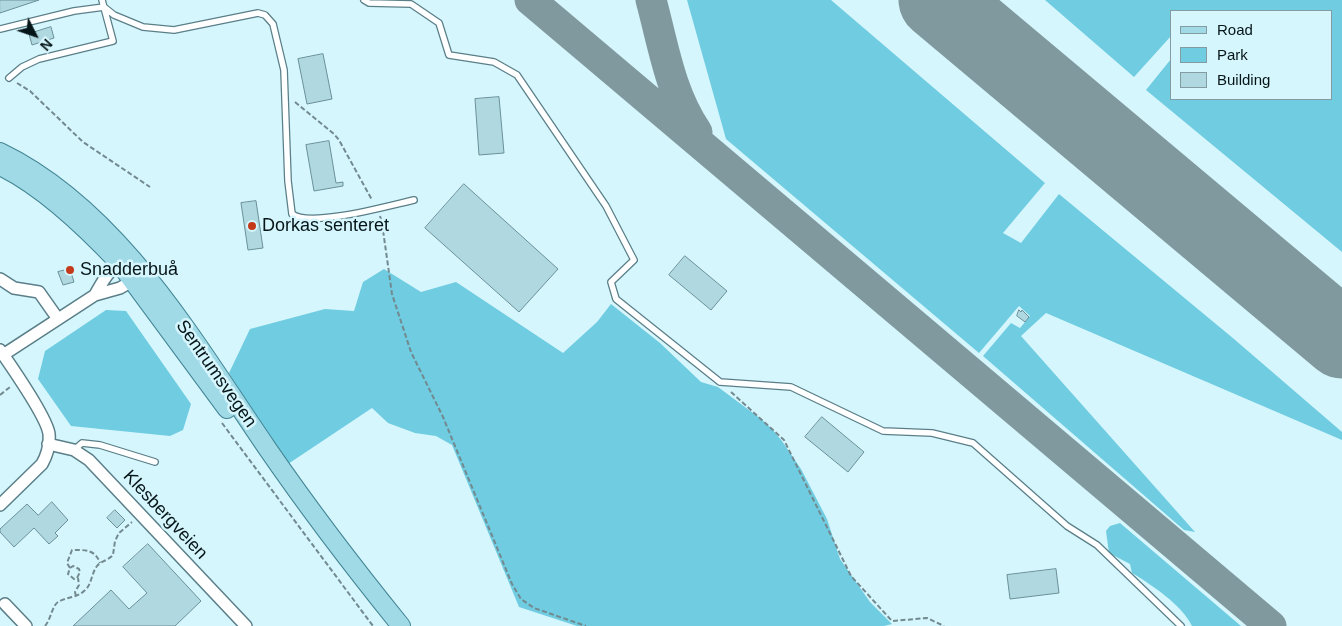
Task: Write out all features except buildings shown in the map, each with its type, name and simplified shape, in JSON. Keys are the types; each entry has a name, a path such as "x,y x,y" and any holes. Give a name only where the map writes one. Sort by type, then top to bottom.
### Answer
{"main road":[{"name":"Sentrumsvegen","path":"0,152 35,172 61,191 109,232 128,264 132,281 388,626"},
{"name":"Sentrumsvegen","path":"0,166 31,185 128,264 184,327 306,505 401,626"}],"street":[{"path":"95,295 109,272 128,264"},
{"path":"0,280 14,288 39,292 58,319"},
{"path":"0,506 42,464 46,457 49,435 45,421 1,354 95,295 120,288 132,281"},
{"name":"Klesbergveien","path":"48,444 74,450 88,460 246,626"},
{"path":"3,601 26,626"}],"lane":[{"path":"10,78 22,67 39,60 113,41 102,0"},
{"path":"364,0 369,3 411,4 439,23 449,55 494,62 517,75 606,206 634,260 610,282 616,300 720,382 791,387 883,431 932,433 973,442 1067,526 1097,545 1181,626"},
{"path":"0,29 74,11 104,7 114,14 143,26 174,30 258,13 265,15 273,24 284,70 287,172 292,214 296,217 309,219 344,215 414,200"},
{"path":"74,450 82,443 100,445 155,462"}],"path":[{"path":"10,78 30,91 83,142 150,187"},
{"path":"285,94 339,140 376,208 382,223 392,294 411,352 443,417 512,584 521,599 534,608 586,626"},
{"path":"720,382 784,440 857,583 892,620 927,618 944,626"},
{"path":"0,395 12,385"},
{"path":"221,422 373,626"},
{"path":"45,626 50,619 52,609 58,602 84,592 100,564 113,555 115,541 119,533 134,521"},
{"path":"77,578 74,579 68,574 70,568 67,563 72,550 90,550 98,556 100,564"},
{"path":"70,568 76,567 80,572 77,578 79,584 75,592 76,596"}],"green space":[{"path":"687,0 831,0 1045,183 1003,233 1021,243 1059,194 1234,339 1342,432 1342,440 1046,313 1021,336 1195,532 1184,530 983,356 1011,323 1020,328 1030,316 1019,306 979,353 726,139"},
{"path":"1045,0 1342,0 1342,252 1146,90 1170,60 1170,100 1332,100 1332,10 1170,10 1170,37 1134,77"},
{"path":"384,269 421,292 456,282 563,353 597,322 611,304 660,343 701,382 718,387 772,429 801,469 827,519 840,559 870,602 892,624 884,626 577,626 519,607 452,445 436,436 415,433 388,423 372,408 288,464 255,419 229,373 250,329 325,309 354,311 363,282"},
{"path":"106,310 126,311 191,404 183,430 170,436 71,426 38,379 45,351"},
{"path":"1120,523 1241,626 1192,626 1174,603 1132,573 1130,564 1109,553 1106,531 1110,526"}],"taxiway":[{"path":"530,0 1271,626"},
{"path":"651,0 674,85 680,101 697,132"}],"runway":[{"path":"938,0 1342,339"}],"place":[{"name":"Dorkas senteret","path":"252,226"},
{"name":"Snadderbuå","path":"70,270"}]}
